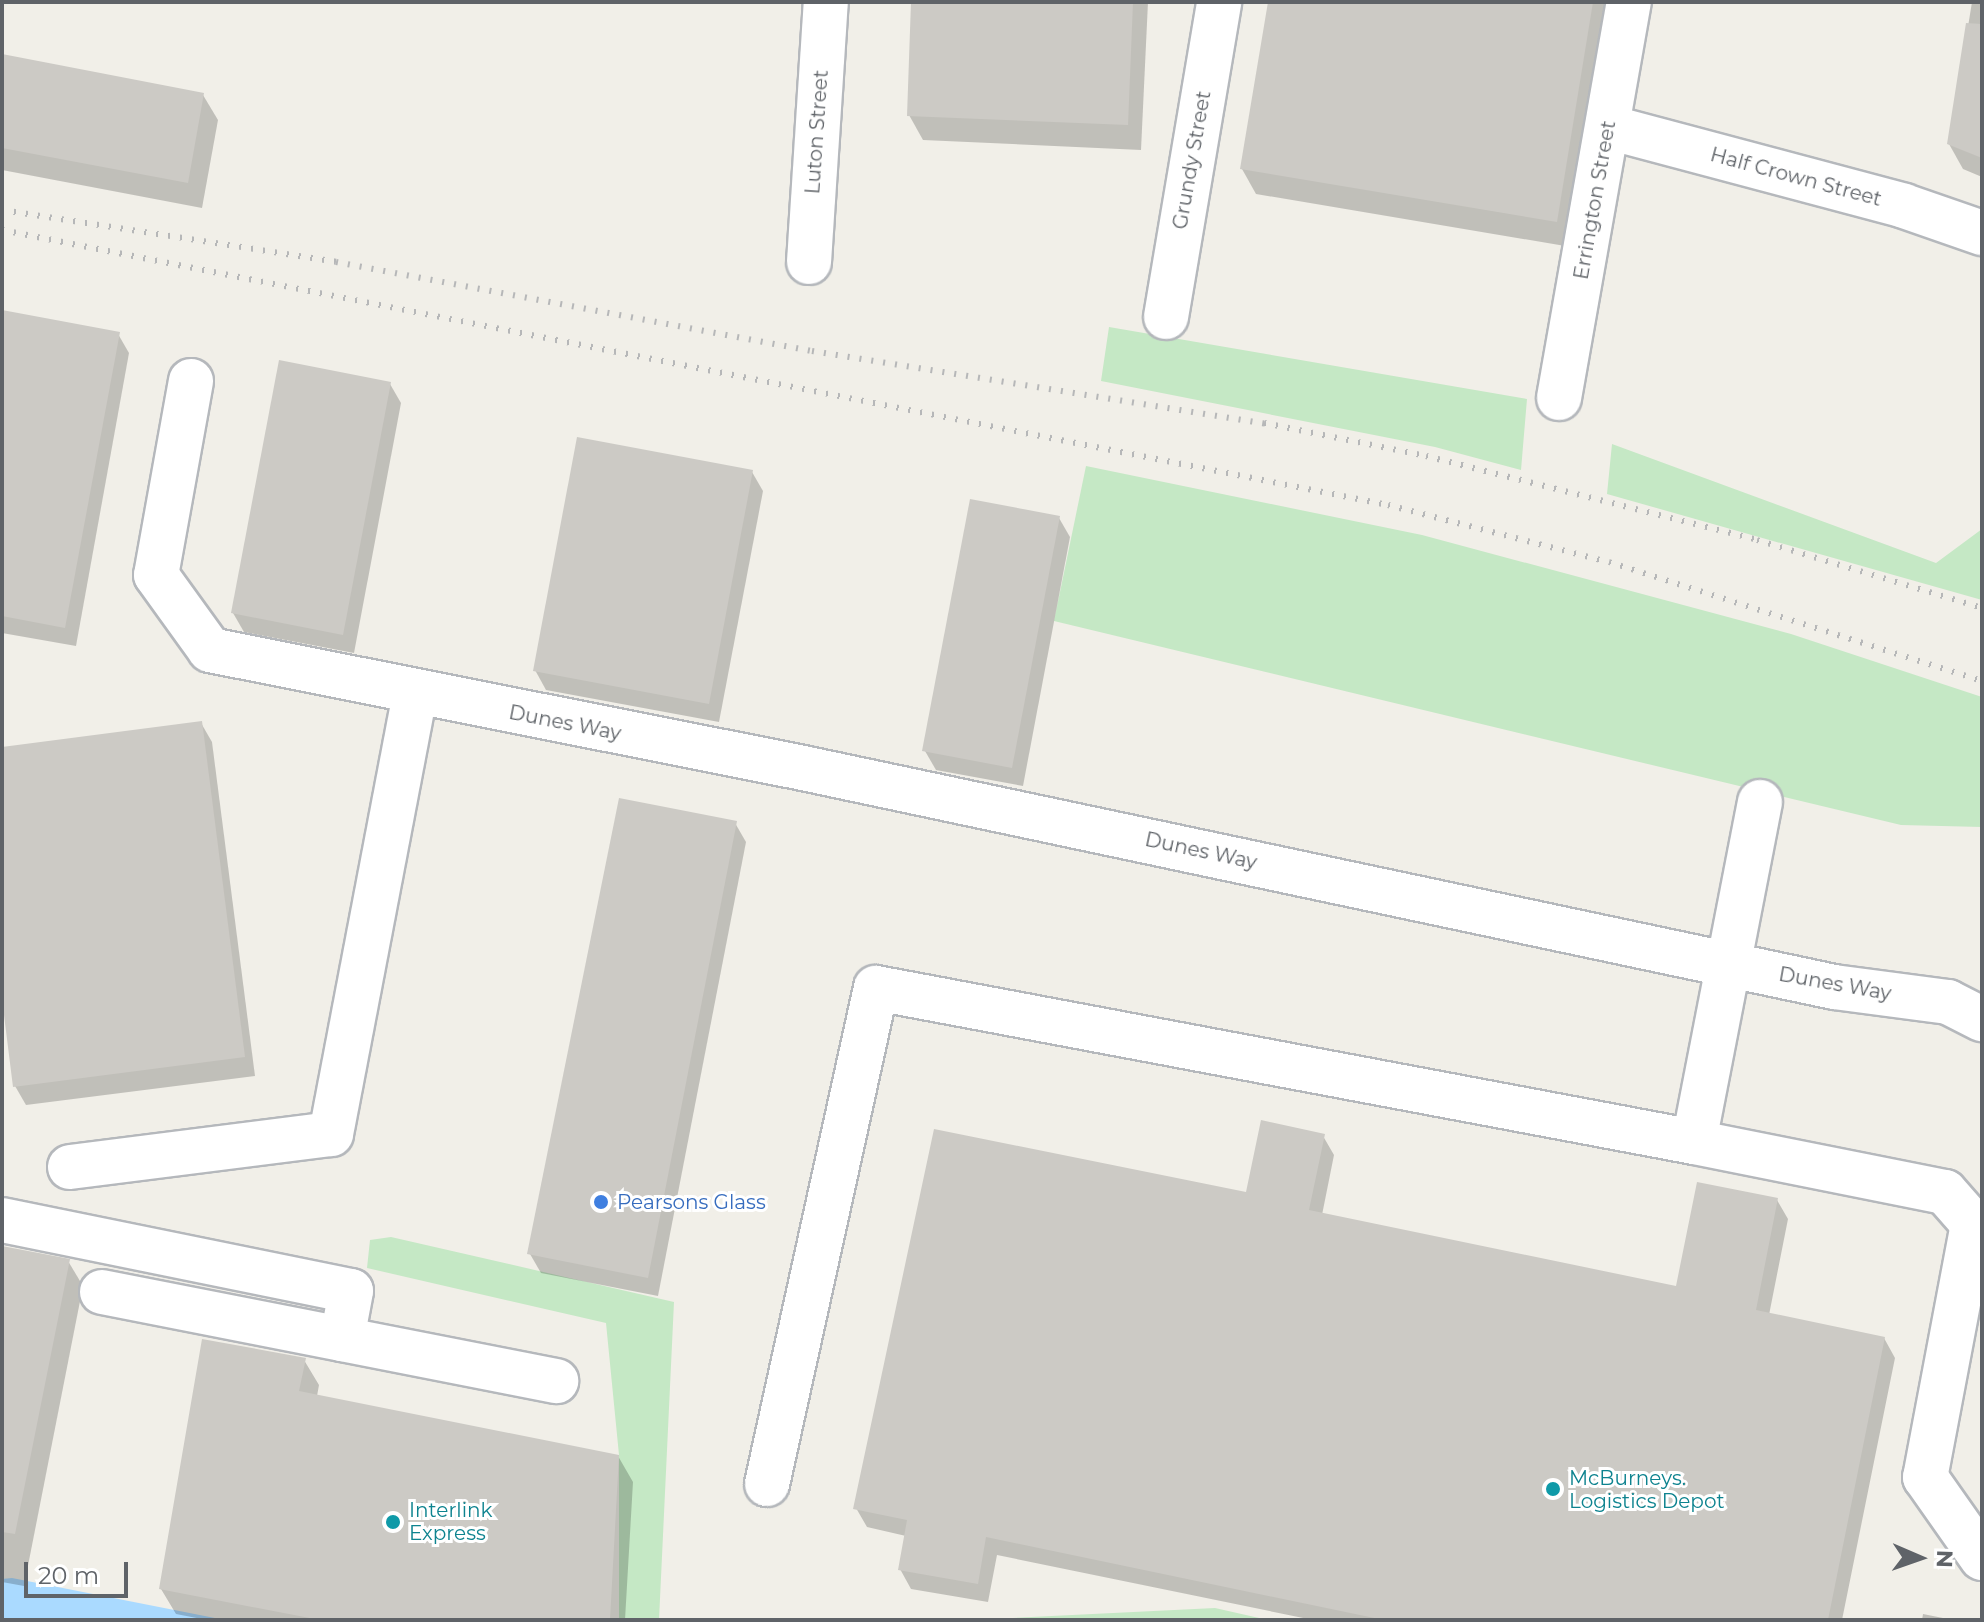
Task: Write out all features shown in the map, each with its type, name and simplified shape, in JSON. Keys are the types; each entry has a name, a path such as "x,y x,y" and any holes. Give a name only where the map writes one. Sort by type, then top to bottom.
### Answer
{"street":[{"name":"Luton Street","path":"809,262 826,2"},
{"name":"Grundy Street","path":"1166,317 1219,2"},
{"name":"Errington Street","path":"1559,398 1629,2"},
{"name":"Half Crown Street","path":"1608,127 1904,206 1982,233"},
{"name":"Dunes Way","path":"191,381 156,575 210,650 415,695 803,768 1726,961 1834,987 1948,1002 1982,1019"},
{"path":"70,1167 331,1134 415,695"},
{"path":"1694,1142 1726,961 1760,802"},
{"path":"767,1484 876,988 1945,1192 1973,1224 1925,1477 1982,1558"},
{"path":"2,1220 351,1291 342,1339"},
{"path":"102,1292 556,1381"}],"green space":[{"path":"1109,327 1527,399 1521,470 1435,447 1101,381"},
{"path":"1612,444 1936,563 1982,529 1982,600 1607,494"},
{"path":"1086,466 1422,535 1791,634 1982,697 1982,827 1901,825 1054,621"},
{"path":"391,1237 674,1302 659,1620 619,1620 619,1455 606,1323 367,1268 370,1240"},
{"path":"1215,1608 1268,1620 971,1620"}],"water":[{"path":"12,1578 225,1620 2,1620 2,1579"}],"building":[{"path":"911,2 1133,2 1128,125 907,116"},
{"path":"1268,2 1593,2 1557,222 1240,169"},
{"path":"1966,23 1982,24 1982,158 1947,144"},
{"path":"2,54 204,93 188,183 2,148"},
{"path":"2,310 120,332 65,628 2,616"},
{"path":"279,360 391,382 343,635 231,613"},
{"path":"577,437 753,470 709,704 533,671"},
{"path":"970,499 1060,516 1012,768 922,751"},
{"path":"202,721 245,1057 13,1087 2,999 2,747"},
{"path":"619,798 737,821 648,1278 527,1254"},
{"path":"1261,1120 1325,1134 1309,1210 1676,1286 1697,1182 1778,1198 1756,1310 1885,1337 1828,1620 1384,1620 986,1537 978,1584 898,1570 907,1520 853,1509 934,1129 1246,1192"},
{"path":"2,1246 70,1259 15,1534 2,1532"},
{"name":"Interlink Express","path":"202,1339 306,1358 299,1391 619,1455 610,1620 320,1620 159,1589"}],"railway":[{"path":"2,210 336,262 812,351 1264,423 1426,456 1757,540 1982,608"},
{"path":"2,230 1388,505 1609,562 1982,681"}],"place":[{"name":"Pearsons Glass","path":"601,1202"},
{"name":"McBurneys. Logistics Depot","path":"1553,1489"},
{"name":"Interlink Express","path":"393,1522"}]}
